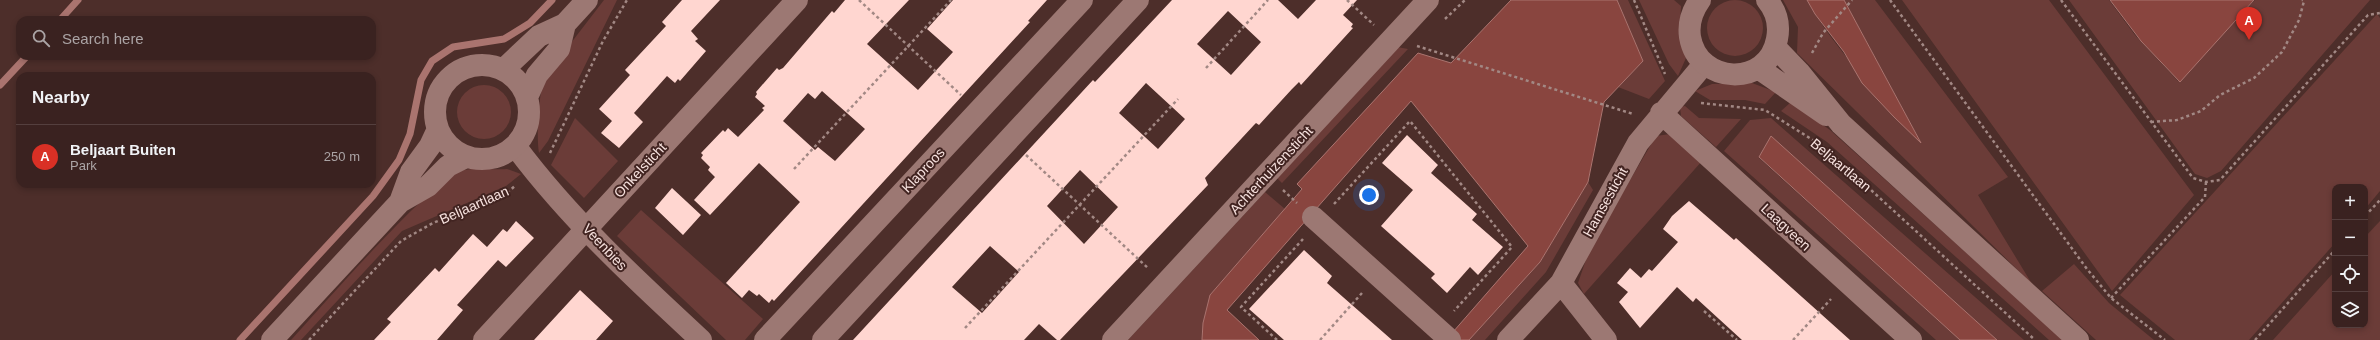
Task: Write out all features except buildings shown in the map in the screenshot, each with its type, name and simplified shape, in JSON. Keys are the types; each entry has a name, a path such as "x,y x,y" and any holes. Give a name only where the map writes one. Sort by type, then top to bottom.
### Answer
{"street":[{"path":"504,69 539,36 565,24 588,0"},
{"name":"Onkelsticht","path":"484,340 797,0"},
{"name":"Klaproos","path":"765,340 1082,0"},
{"path":"823,340 1138,0"},
{"name":"Achterhuizensticht","path":"1114,340 1428,0"},
{"path":"1694,2 1689,26 1692,47 1704,64 1721,73 1740,75 1758,68 1770,58 1776,48 1780,28 1774,8 1767,0"},
{"path":"528,95 537,75 559,49 565,24"},
{"name":"Beljaartlaan","path":"1776,48 1799,72 1841,124"},
{"path":"481,64 504,69 519,80 528,95 530,113 526,131 516,146 492,159 466,157 452,149 438,129 435,106 443,85 459,70 481,64"},
{"name":"Hamsesticht","path":"1508,340 1561,283 1638,142 1704,64"},
{"name":"Beljaartlaan","path":"1758,68 1841,124 2078,340"},
{"name":"Laagveen","path":"1662,113 1846,283 1912,340"},
{"path":"400,202 411,172 430,146 438,129"},
{"name":"Veenbies","path":"516,146 534,171 631,275 701,340"},
{"path":"272,340 400,202 428,186 448,166 466,157"},
{"path":"1315,220 1443,334"},
{"path":"1561,283 1606,340"}],"path":[{"name":"Beljaartlaan","path":"309,340 401,241 433,223 508,192 534,171 550,153 604,41 627,0"},
{"path":"794,170 951,0"},
{"path":"1206,68 1268,0"},
{"path":"1347,0 1391,41"},
{"name":"Beljaartlaan","path":"1634,0 1666,75 1683,87 1700,103 1765,110 1824,147 2035,340"},
{"path":"1890,0 2087,269 2111,298 2165,340"},
{"path":"2061,0 2193,178 2206,182 2220,180 2368,15 2380,13"},
{"path":"2151,122 2177,120 2201,111 2220,95 2254,78 2282,52 2299,20 2304,0"},
{"path":"1823,33 1851,1"},
{"path":"1417,46 1613,107"},
{"path":"965,328 1178,99"},
{"path":"1277,340 1241,307 1315,220 1410,121 1512,247 1443,334"},
{"path":"2111,298 2205,197 2206,182"},
{"path":"2368,213 2380,200"},
{"path":"2255,340 2332,253"},
{"path":"1320,340 1378,275"},
{"path":"1793,340 1846,283"},
{"path":"1704,311 1736,340"}],"shaded area":[{"path":"604,0 617,0 548,141 539,153 538,115 544,78"},
{"path":"1511,0 1617,0 1643,61 1604,102 1588,182 1540,262 1469,340 1446,340 1528,246 1411,101 1227,310 1259,340 1202,340 1203,323 1210,295 1302,189 1297,184 1418,53 1451,63"},
{"path":"1617,0 1628,0 1665,81 1649,99 1618,87 1643,61"},
{"path":"1639,0 1674,0 1681,6 1680,26 1686,58 1678,76 1669,64"},
{"path":"1729,0 1741,0 1755,8 1763,22 1761,39 1755,48 1741,56 1729,56 1719,51 1712,44 1707,34 1707,22 1712,12 1719,5"},
{"path":"1783,0 1807,0 1845,55 1920,141 1844,0 1875,0 2008,177 1978,195 2032,284 1797,53 1798,27"},
{"path":"1807,0 1844,0 1921,143 1862,83 1844,52 1815,14"},
{"path":"1902,0 2049,0 2194,195 2112,291"},
{"path":"2069,0 2109,0 2135,35 2178,81 2255,0 2370,0 2221,171 2207,178 2195,174"},
{"path":"2110,0 2254,0 2180,82 2141,41"},
{"path":"2377,14 2380,18 2380,191 2368,205 2368,184 2332,184 2332,246 2249,340 2175,340 2120,295"},
{"path":"1397,47 1408,49 1282,183 1277,178"},
{"path":"1752,83 1776,92 1765,104 1745,100 1710,100 1695,91 1712,84"},
{"path":"479,85 489,85 499,89 507,97 511,107 511,117 507,127 499,135 489,139 479,139 469,135 461,127 457,117 457,107 461,97 469,89"},
{"path":"1791,102 1830,130 2063,340 2049,340 1827,142 1781,111"},
{"path":"1685,106 1699,118 1741,119 1716,147 1681,116 1680,107"},
{"path":"575,118 618,161 584,198 551,165"},
{"path":"1771,118 2024,340 1997,340 1772,137 1759,158 1960,340 1936,340 1724,151 1750,120"},
{"path":"1670,134 1702,161 1584,294 1578,283 1590,248 1656,136"},
{"path":"1771,136 1997,340 1960,340 1759,157"},
{"path":"469,169 507,169 521,174 506,186 402,231 301,340 291,340 403,219 428,195 449,178"},
{"path":"1588,182 1593,190 1546,272 1485,340 1469,340 1540,262"},
{"path":"1265,192 1285,209 1210,295 1203,323 1202,340 1128,340"},
{"path":"641,210 763,319 745,340 726,340 617,236"},
{"path":"2380,221 2380,340 2273,340 2332,274 2332,328 2368,328 2368,234"},
{"path":"2074,264 2109,303 2154,340 2096,340 2042,291"}],"waterway":[{"path":"64,16 78,0"},
{"path":"240,340 373,196 399,160 410,134 421,80 432,61 453,47 504,39 530,23 552,0"},
{"path":"0,85 23,60"}],"place":[{"name":"Beljaart Buiten","path":"2249,40"}]}
